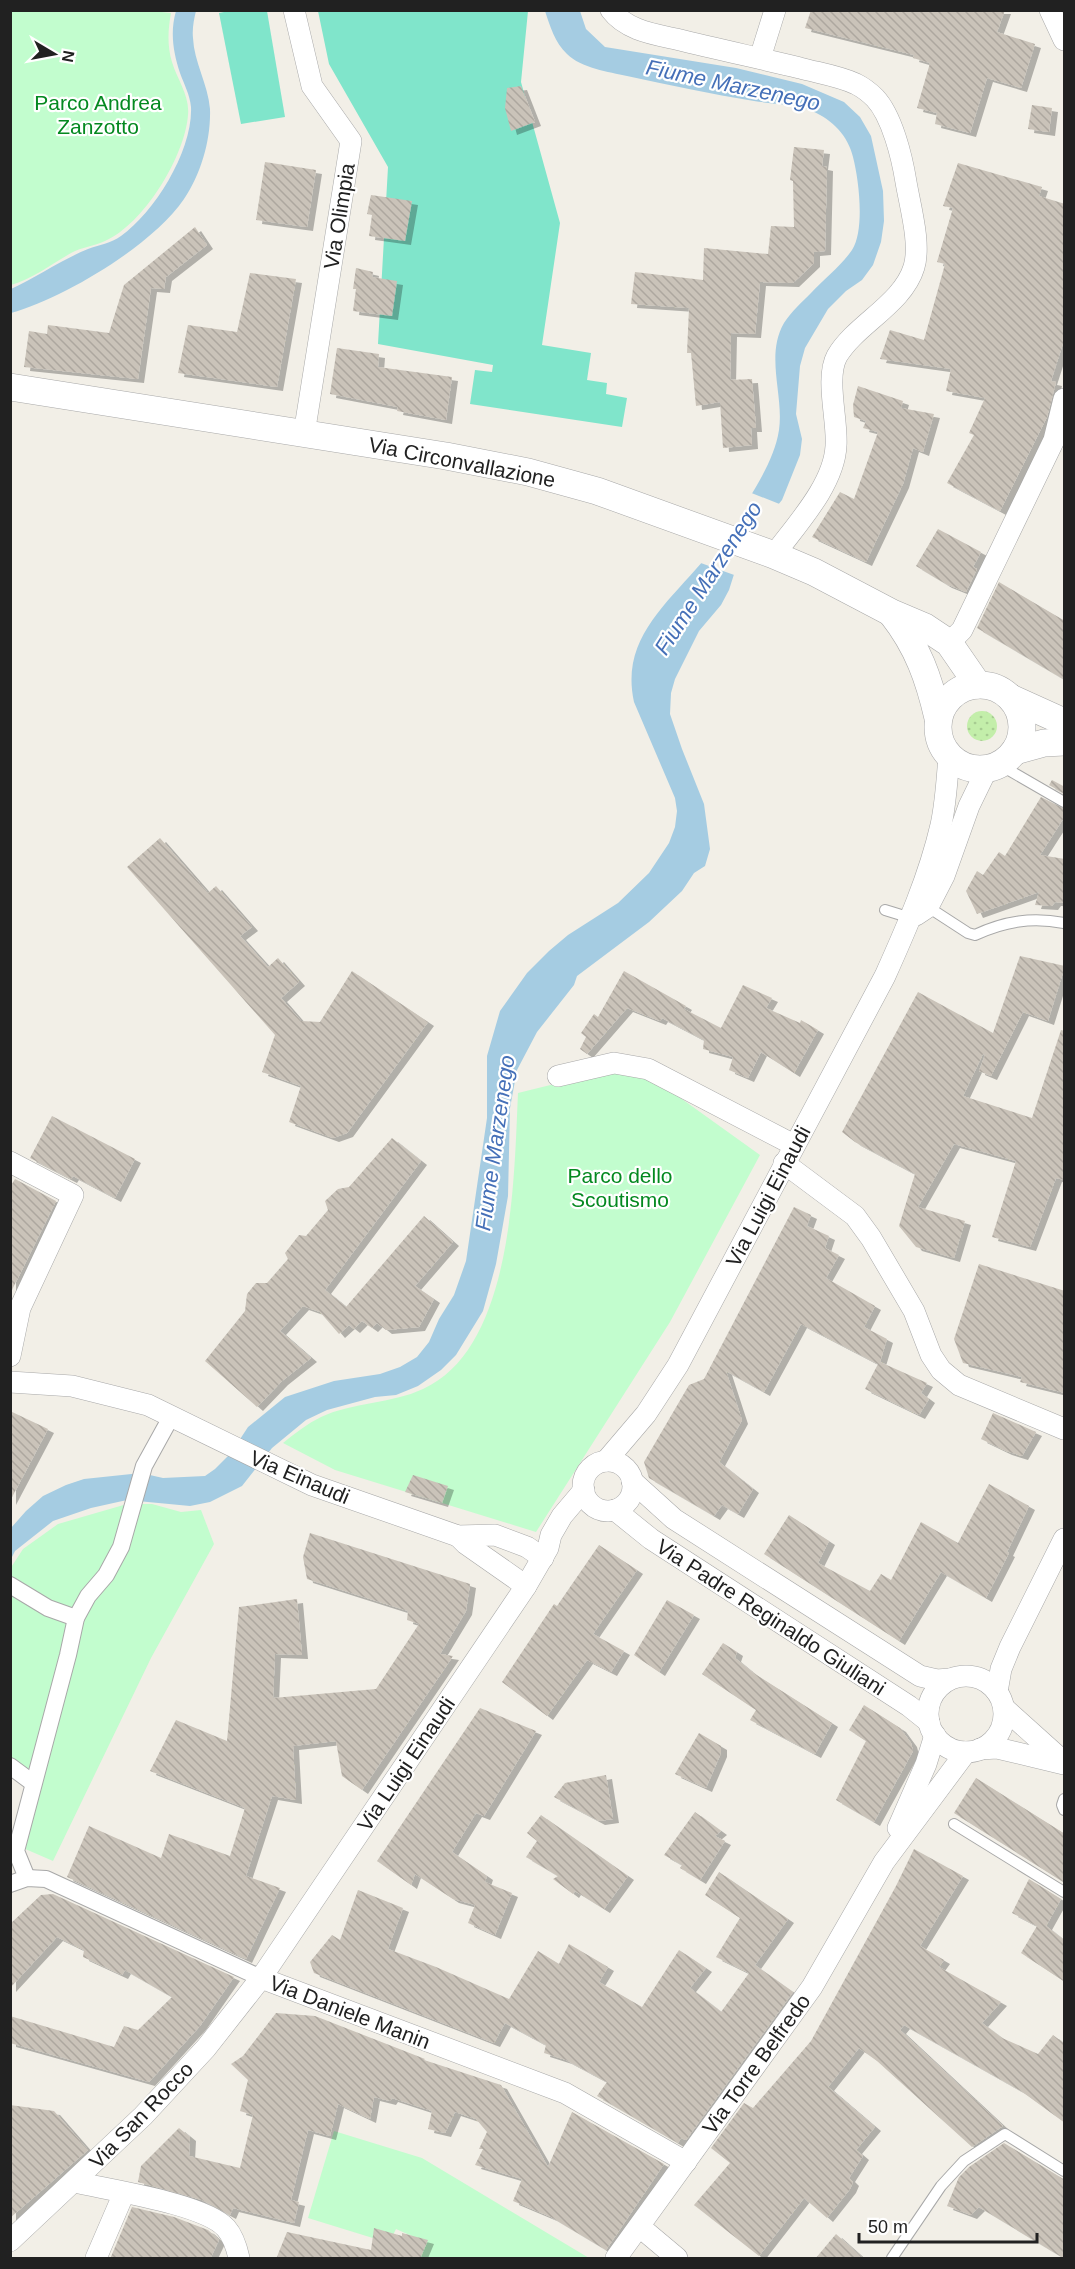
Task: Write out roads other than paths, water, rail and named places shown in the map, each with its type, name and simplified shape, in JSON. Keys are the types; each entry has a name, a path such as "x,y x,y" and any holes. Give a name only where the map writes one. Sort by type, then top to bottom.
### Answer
{"street":[{"name":"Via Olimpia","path":"294,10 312,87 351,141 304,434"},
{"path":"611,10 625,24 645,32 760,58 858,85 874,98 888,116 905,173 916,245 914,267 906,284 892,301 848,341 836,358 832,379 836,447 832,467 822,488 774,555"},
{"path":"760,58 775,10"},
{"path":"1050,10 1065,40"},
{"name":"Via Circonvallazione","path":"10,387 528,472 597,490 774,555 813,572 891,613 925,627 949,643 978,685"},
{"path":"949,643 962,630 1054,440 1065,399"},
{"name":"Via Circonvallazione","path":"891,613 913,643 931,687 938,718"},
{"path":"1065,722 1011,698 993,687 978,685 965,687 952,694 943,705 938,718 939,739 949,756 966,768 1000,762 1044,743 1065,742"},
{"path":"1000,762 1021,738 1022,724 1011,698"},
{"name":"Via Luigi Einaudi","path":"919,913 941,825 949,756"},
{"name":"Via Luigi Einaudi","path":"606,1461 646,1414 678,1365 919,913 944,876 969,806 1000,762"},
{"path":"558,1076 614,1063 648,1069 789,1154 855,1216 914,1311 930,1355 941,1370 959,1385 1065,1430"},
{"path":"10,1162 73,1195 20,1308 10,1356"},
{"name":"Via Einaudi","path":"10,1382 72,1386 148,1405 294,1477 458,1536"},
{"path":"27,1878 16,1851 76,1618 88,1596 106,1575 121,1546 144,1466 171,1417"},
{"path":"606,1461 623,1466 632,1481 632,1489 627,1502 607,1509 589,1502 584,1490 586,1474 598,1463 606,1461"},
{"name":"Via Padre Reginaldo Giuliani","path":"632,1481 674,1519 920,1676 937,1680 950,1679"},
{"name":"Via Luigi Einaudi","path":"261,1978 526,1586 545,1553 551,1535 562,1516 584,1490"},
{"name":"Via Luigi Einaudi","path":"545,1553 561,1542 581,1516 607,1509"},
{"name":"Via Padre Reginaldo Giuliani","path":"607,1509 909,1706 932,1728"},
{"path":"458,1536 495,1535 545,1553"},
{"path":"458,1536 526,1586"},
{"path":"973,1750 994,1740 1000,1730 1004,1719 1001,1700 1001,1669 1065,1539"},
{"path":"15,1588 48,1608 76,1618"},
{"path":"964,1676 987,1682 1001,1700 1065,1763 997,1748 973,1750 945,1745 932,1728 929,1709 933,1697 950,1679 964,1676"},
{"name":"Via Torre Belfredo","path":"616,2259 812,1987 884,1862 926,1764 932,1728"},
{"name":"Via Torre Belfredo","path":"884,1862 973,1750"},
{"path":"10,1766 33,1783"},
{"name":"Via Daniele Manin","path":"10,1884 27,1878 46,1879 66,1887 261,1978 565,2093 686,2162"},
{"name":"Via San Rocco","path":"10,2241 143,2116 190,2065 261,1978"},
{"path":"75,2182 193,2209 214,2218 228,2229 239,2259"},
{"path":"96,2259 124,2193"},
{"path":"640,2227 677,2259"}],"lane":[{"path":"1000,762 1065,802"},
{"path":"885,910 919,913 975,935 996,925 1014,921 1065,923"},
{"path":"1065,1799 1062,1805 1065,1810"},
{"path":"954,1824 1065,1892"},
{"path":"892,2259 941,2186 964,2161 1005,2134 1065,2171"}],"water":[{"path":"176,11 196,11 193,31 194,47 210,109 207,145 190,189 170,217 129,252 81,283 32,306 11,313 11,289 78,253 121,236 147,212 170,179 186,142 191,107 174,50 173,27"},
{"name":"Fiume Marzenego","path":"545,11 580,11 586,29 605,47 736,68 802,84 844,102 860,117 871,136 883,191 884,221 881,242 873,265 862,280 846,291 828,309 805,348 800,366 796,414 802,439 800,455 782,500 742,549 729,590 721,605 699,631 675,679 671,693 670,714 704,804 710,849 705,866 694,873 682,891 649,922 577,976 574,985 537,1032 517,1070 510,1108 508,1196 496,1264 483,1311 456,1355 441,1370 418,1386 396,1395 375,1397 327,1410 306,1420 272,1448 242,1486 210,1502 190,1506 127,1500 91,1508 53,1521 15,1551 11,1559 11,1528 43,1496 84,1479 141,1473 163,1478 205,1476 231,1453 248,1427 285,1397 334,1381 380,1374 400,1367 417,1357 429,1342 439,1319 454,1295 466,1261 487,1118 487,1056 500,1011 527,973 549,951 568,935 618,903 649,873 669,843 675,827 677,811 675,798 634,702 631,681 633,662 647,628 730,529 766,468 779,430 775,362 779,336 790,315 852,250 860,218 857,178 851,149 847,142 833,124 820,115 798,107 706,92 587,66 573,59 559,45"}],"park label":[{"name":"Parco Andrea Zanzotto","path":"98,114"},
{"name":"Parco dello Scoutismo","path":"620,1187"}]}
